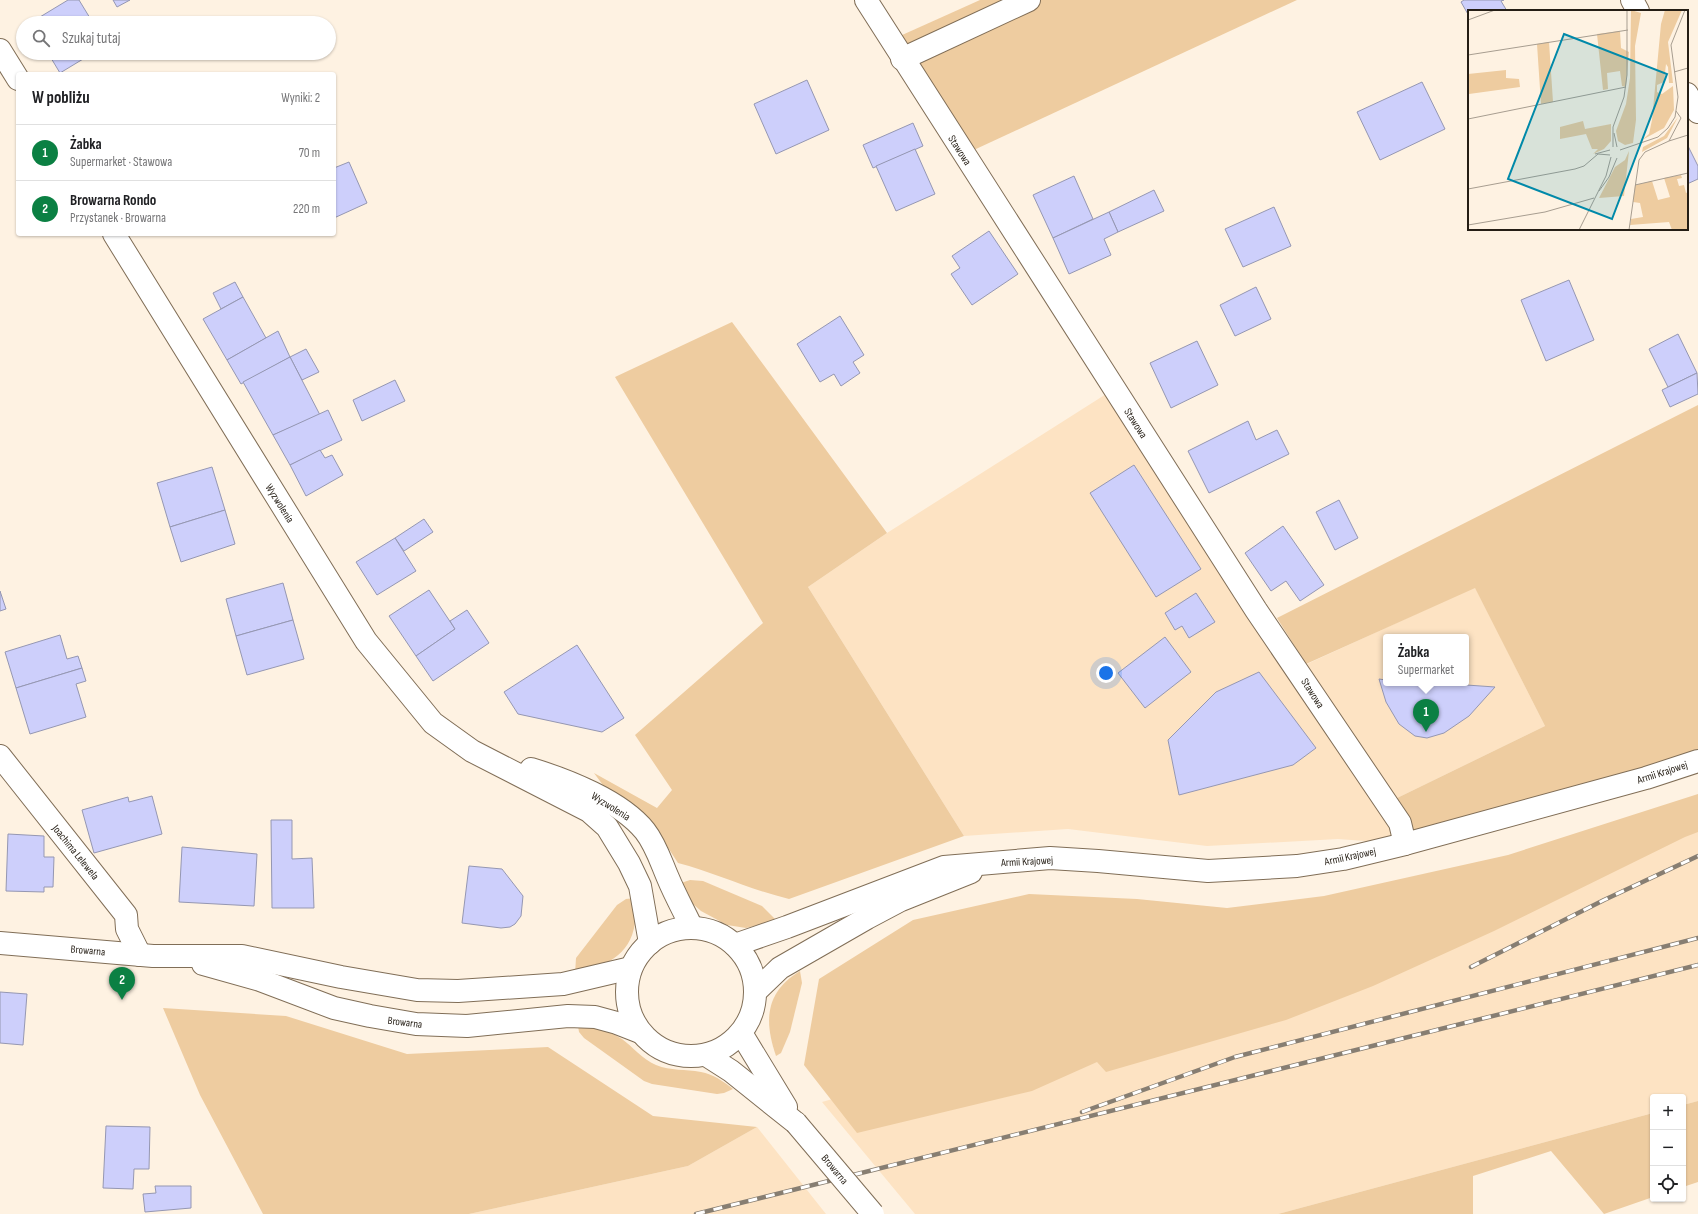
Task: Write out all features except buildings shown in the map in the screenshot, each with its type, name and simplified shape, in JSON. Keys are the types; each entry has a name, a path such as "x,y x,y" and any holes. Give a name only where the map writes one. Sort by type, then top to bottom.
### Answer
{"street":[{"name":"Stawowa","path":"866,0 902,59 1256,610 1400,823 1405,844"},
{"path":"902,59 1029,0"},
{"path":"1632,0 1637,10"},
{"path":"0,50 16,76"},
{"path":"1688,96 1698,112"},
{"name":"Wyzwolenia","path":"115,236 366,641 433,723 472,751 589,811 606,827 629,863 640,886 650,943"},
{"name":"Wyzwolenia","path":"472,751 555,776 607,801 629,816 645,831 659,855 692,928"},
{"name":"Joachima Lelewela","path":"0,756 126,915 127,929 140,955"},
{"name":"Armii Krajowej","path":"735,944 787,927 944,867 1050,858 1208,871 1297,866 1343,859 1405,844 1646,778 1698,761"},
{"name":"Armii Krajowej","path":"755,992 780,968 867,918 901,900 990,863"},
{"path":"692,928 715,932 735,944 749,964 754,978 755,992 749,1020 741,1033 725,1047 706,1055 688,1056 670,1053 654,1044 640,1032 632,1017 627,1001 627,984 631,968 640,952 650,943 668,931 692,928"},
{"name":"Browarna","path":"0,943 140,955 242,956 341,977 424,990 458,991 563,984 631,968"},
{"name":"Browarna","path":"177,956 260,980 334,1008 416,1024 467,1026 568,1016 595,1017 617,1023 640,1032"},
{"name":"Browarna","path":"741,1033 796,1123 873,1214"},
{"name":"Browarna","path":"706,1055 730,1071 796,1123"}],"shaded area":[{"path":"980,0 1297,0 963,155 891,40"},
{"path":"732,322 887,533 808,587 964,836 789,899 678,863 650,820 608,792 594,773 657,808 672,790 635,735 763,623 615,377"},
{"path":"1114,389 1405,844 1338,839 1207,846 1068,829 964,836 808,587 887,533"},
{"path":"1698,405 1698,761 1405,844 1393,800 1545,726 1475,588 1306,664 1277,618"},
{"path":"1475,587 1545,726 1393,800 1307,664"},
{"path":"1698,794 1698,832 1494,931 1373,986 1286,1020 1106,1072 1097,1062 1032,1091 857,1133 804,1065 819,979 913,920 1029,894 1137,899 1227,908 1324,896 1508,855"},
{"path":"1698,809 1698,1101 1686,1104 1686,1094 1650,1094 1650,1114 1278,1214 915,1214 822,1102 878,1086"},
{"path":"690,880 703,881 762,906 775,919 774,921 746,928 727,925 701,911 693,904 681,883"},
{"path":"634,898 635,923 628,944 614,958 596,967 575,974 576,958 617,905 626,899"},
{"path":"800,971 802,983 790,1032 781,1053 776,1056 770,1031 770,1008 780,988 788,979"},
{"path":"163,1008 286,1016 407,1054 548,1047 653,1116 757,1127 688,1166 469,1214 263,1214 200,1095"},
{"path":"578,1026 590,1027 617,1036 646,1060 656,1065 710,1074 733,1089 717,1094 652,1084 644,1081 584,1038 579,1032"},
{"path":"1698,1101 1698,1182 1686,1186 1686,1130 1686,1104"},
{"path":"1650,1114 1650,1198 1604,1214 1551,1151 1473,1176 1473,1214 1278,1214"},
{"path":"757,1127 826,1214 469,1214 688,1166"}],"railway":[{"path":"1471,967 1604,900 1698,856"},
{"path":"1082,1112 1235,1057 1698,938"},
{"path":"696,1214 1698,965"}],"place":[{"name":"Żabka","path":"1426,732"},
{"name":"Browarna Rondo","path":"122,1000"}]}
